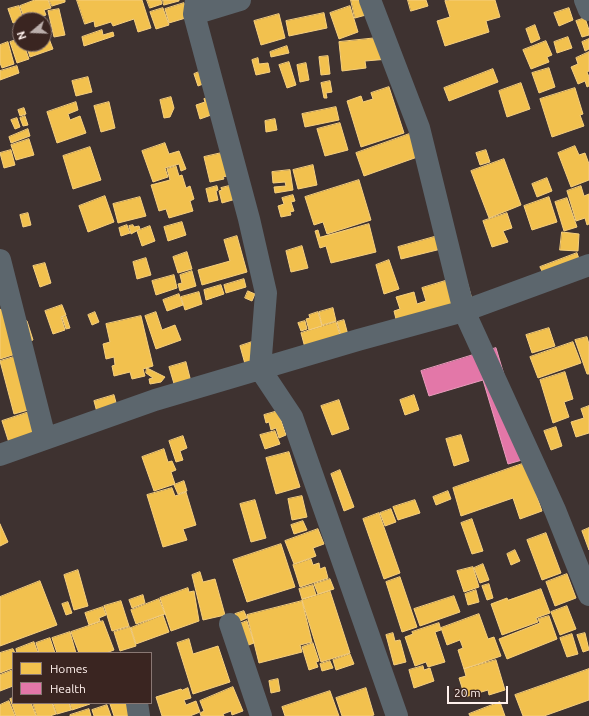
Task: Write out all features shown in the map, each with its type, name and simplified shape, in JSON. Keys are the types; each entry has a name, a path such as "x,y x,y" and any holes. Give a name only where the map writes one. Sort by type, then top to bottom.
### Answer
{"street":[{"path":"240,0 195,7 250,219 266,293 260,369 292,417 397,716"},
{"path":"370,0 419,128 464,311 555,510 589,596"},
{"path":"585,0 589,10"},
{"path":"0,260 45,438"},
{"path":"0,455 155,400 464,311 589,265"},
{"path":"230,624 262,716"},
{"path":"137,704 140,716"}],"building: Homes":[{"path":"35,0 48,0 51,8 44,10 45,12 22,12 20,6"},
{"path":"49,0 65,0 65,2 52,6"},
{"path":"77,0 142,0 151,28 138,32 134,19 113,26 111,22 95,27 94,21 85,24"},
{"path":"147,0 161,0 162,4 150,8"},
{"path":"163,0 179,0 179,1 164,5"},
{"path":"351,0 377,0 366,15 355,18"},
{"path":"408,0 426,0 428,6 411,11"},
{"path":"495,0 500,17 486,21 489,32 445,46 437,21 450,17 445,1"},
{"path":"184,3 189,17 169,23 165,9"},
{"path":"19,6 21,12 12,12 12,20 8,9"},
{"path":"350,6 358,32 339,39 330,13"},
{"path":"163,8 169,25 156,29 150,12"},
{"path":"569,8 573,20 559,26 554,13"},
{"path":"59,9 65,35 54,37 52,28 52,12 48,11"},
{"path":"324,13 327,28 289,36 286,21"},
{"path":"279,14 285,38 261,45 254,21"},
{"path":"585,18 589,35 582,37 576,21"},
{"path":"535,25 540,39 531,43 526,29"},
{"path":"102,30 103,35 113,32 114,36 84,46 82,37"},
{"path":"387,37 389,59 365,61 366,68 342,71 339,42"},
{"path":"568,37 572,48 557,53 554,42"},
{"path":"589,39 589,49 585,51 582,42"},
{"path":"546,41 552,55 547,57 549,62 531,69 523,50"},
{"path":"8,42 14,64 2,68 0,63 0,45"},
{"path":"287,46 289,53 271,57 270,52"},
{"path":"13,52 26,52 29,59 17,63"},
{"path":"28,52 44,52 30,57"},
{"path":"589,52 589,71 587,72 589,77 589,86 587,87 585,81 578,84 571,67 578,64 576,58"},
{"path":"328,56 330,74 321,75 319,57"},
{"path":"258,58 259,64 268,63 270,72 256,75 252,60"},
{"path":"289,62 296,85 287,88 279,65"},
{"path":"306,63 309,80 300,82 297,65"},
{"path":"17,66 19,73 0,80 0,71"},
{"path":"214,66 216,79 198,86 194,74"},
{"path":"549,68 555,87 539,93 532,73"},
{"path":"493,69 498,82 449,101 444,88"},
{"path":"88,77 92,92 76,96 72,81"},
{"path":"330,81 332,92 326,93 327,98 324,98 321,83"},
{"path":"521,83 530,109 507,117 499,91"},
{"path":"389,87 404,133 361,147 347,101 361,96 363,102 373,99 371,93"},
{"path":"575,88 583,114 580,115 584,126 552,137 540,99"},
{"path":"171,97 174,108 170,117 164,118 160,100"},
{"path":"210,97 214,114 200,119 196,105 205,102 204,99"},
{"path":"76,102 78,110 68,114 70,120 80,116 86,133 57,143 47,112"},
{"path":"109,102 115,128 101,132 94,106"},
{"path":"336,107 339,120 305,127 302,114"},
{"path":"24,108 26,114 20,116 18,110"},
{"path":"25,116 28,125 23,126 20,118"},
{"path":"17,118 20,127 15,129 11,120"},
{"path":"275,119 277,130 266,132 265,121"},
{"path":"340,123 348,150 325,156 317,129"},
{"path":"28,129 30,136 11,143 9,137"},
{"path":"415,132 423,155 364,176 356,153"},
{"path":"29,139 34,155 16,160 11,145"},
{"path":"165,143 169,154 179,151 186,169 181,171 179,164 165,168 168,177 153,182 142,151"},
{"path":"575,146 579,155 585,153 589,164 589,180 571,187 558,153"},
{"path":"90,147 101,180 73,189 63,156"},
{"path":"11,150 15,165 4,168 0,153"},
{"path":"486,150 490,162 480,165 476,153"},
{"path":"226,152 231,175 223,177 224,179 210,182 204,157"},
{"path":"504,159 521,205 489,218 471,171"},
{"path":"313,165 317,185 298,189 293,170"},
{"path":"176,166 179,176 182,175 186,188 190,186 194,199 190,201 193,211 169,218 166,209 159,211 151,185 170,180 167,169"},
{"path":"290,170 293,190 275,193 274,187 286,186 285,182 273,183 272,172"},
{"path":"547,178 552,191 537,197 532,184"},
{"path":"359,180 371,220 327,234 323,222 314,225 305,197"},
{"path":"233,185 236,199 222,203 219,191 222,190 221,188"},
{"path":"217,186 218,190 216,191 218,200 209,202 206,189"},
{"path":"581,186 584,196 589,194 589,224 587,225 585,218 576,221 567,191"},
{"path":"293,195 295,201 291,202 294,211 290,212 291,215 281,217 278,206 284,204 282,198"},
{"path":"105,196 114,222 88,232 79,206"},
{"path":"140,197 146,216 118,223 113,204"},
{"path":"549,197 557,222 532,230 524,206"},
{"path":"567,198 577,227 564,231 555,202"},
{"path":"28,213 31,225 23,227 20,215"},
{"path":"507,213 512,228 503,231 508,242 492,247 483,221"},
{"path":"182,222 186,235 168,241 164,227"},
{"path":"369,224 376,252 331,263 326,246 320,248 315,231 318,230 320,237"},
{"path":"127,225 130,233 121,236 119,228"},
{"path":"133,225 134,227 139,226 140,229 131,234 129,226"},
{"path":"150,226 155,241 142,246 137,231"},
{"path":"562,232 579,234 578,251 560,250"},
{"path":"445,234 449,247 401,259 398,247"},
{"path":"237,236 247,272 202,285 198,270 230,261 224,240"},
{"path":"302,246 308,268 291,272 286,251"},
{"path":"187,252 192,269 178,273 173,257"},
{"path":"577,253 585,276 543,273 540,267"},
{"path":"146,258 151,275 137,279 133,262"},
{"path":"389,260 399,289 384,294 376,265"},
{"path":"45,263 51,283 40,287 33,266"},
{"path":"192,271 196,286 180,291 178,284 182,283 180,275"},
{"path":"174,275 177,288 156,295 152,281"},
{"path":"465,275 476,313 400,335 394,311 400,309 396,297 414,292 417,304 426,301 422,288"},
{"path":"244,279 246,287 226,293 224,285"},
{"path":"221,285 224,294 206,300 204,290"},
{"path":"248,291 255,294 252,301 245,298"},
{"path":"199,292 202,304 185,310 181,297"},
{"path":"179,294 183,305 167,311 163,300"},
{"path":"62,305 66,315 61,317 65,330 53,334 45,311"},
{"path":"4,308 27,321 33,340 19,345 22,352 0,359 0,310"},
{"path":"333,308 336,321 322,325 319,312"},
{"path":"95,312 99,322 92,325 88,315"},
{"path":"156,312 162,330 175,325 181,340 156,349 145,316"},
{"path":"318,312 322,326 309,330 306,319 310,318 309,315"},
{"path":"66,316 70,328 66,329 62,317"},
{"path":"141,316 153,366 143,369 145,376 132,379 130,372 114,376 112,366 115,365 114,357 106,359 103,344 110,342 106,324"},
{"path":"344,320 348,335 341,336 337,322"},
{"path":"305,321 307,329 301,331 298,323"},
{"path":"336,322 343,345 307,355 301,333"},
{"path":"549,328 555,346 532,353 526,335"},
{"path":"587,337 589,344 589,374 587,374 575,340"},
{"path":"252,342 260,367 247,371 240,346"},
{"path":"573,342 581,363 538,378 530,357"},
{"path":"24,354 39,407 14,414 0,361"},
{"path":"186,362 191,382 175,387 169,367"},
{"path":"147,368 165,377 161,382 150,384 149,379 153,378 146,373"},
{"path":"565,372 573,399 564,402 569,417 553,423 540,380"},
{"path":"114,395 118,410 98,416 94,401"},
{"path":"414,395 419,410 405,415 400,400"},
{"path":"339,400 349,429 332,435 321,406"},
{"path":"589,406 589,433 576,437 571,422 584,418 581,409"},
{"path":"32,411 49,436 11,449 2,421"},
{"path":"278,411 286,435 279,438 276,428 271,430 269,422 266,423 264,415"},
{"path":"556,427 562,446 551,450 544,431"},
{"path":"275,431 280,444 265,449 260,435"},
{"path":"461,435 469,461 454,466 446,439"},
{"path":"183,436 187,448 180,451 183,460 176,462 169,441"},
{"path":"164,449 168,462 172,461 176,470 171,472 175,484 154,491 142,457"},
{"path":"289,452 300,487 276,494 266,458"},
{"path":"525,463 542,511 520,519 513,498 461,516 453,488"},
{"path":"340,470 354,507 344,511 331,474"},
{"path":"184,481 187,491 178,494 174,485"},
{"path":"172,488 175,496 186,492 196,525 183,529 187,540 163,547 147,495"},
{"path":"448,491 451,499 436,505 433,497"},
{"path":"302,496 307,517 292,520 288,499"},
{"path":"255,500 266,538 251,542 240,504"},
{"path":"415,500 420,513 398,520 393,507"},
{"path":"391,509 396,522 385,526 380,513"},
{"path":"379,513 400,573 384,579 363,519"},
{"path":"472,519 483,551 472,554 461,523"},
{"path":"303,521 307,530 294,534 291,525"},
{"path":"0,524 8,542 0,546"},
{"path":"589,528 589,550 582,531"},
{"path":"318,529 324,544 313,548 316,556 294,564 285,541"},
{"path":"546,533 561,573 542,580 527,540"},
{"path":"281,544 295,587 247,602 233,560"},
{"path":"515,550 520,561 511,565 507,554"},
{"path":"311,559 313,565 319,563 320,569 325,567 328,578 300,587 293,565"},
{"path":"483,564 489,580 480,583 474,568"},
{"path":"473,567 479,587 464,592 457,571"},
{"path":"78,570 88,606 74,610 64,575"},
{"path":"200,572 203,582 215,579 225,615 203,620 192,575"},
{"path":"567,574 576,598 555,606 546,582"},
{"path":"400,577 417,627 402,632 386,582"},
{"path":"330,579 334,589 318,594 314,584"},
{"path":"40,581 57,625 0,646 0,597"},
{"path":"489,584 493,598 487,600 482,586"},
{"path":"313,585 316,595 302,599 299,589"},
{"path":"188,588 189,592 194,591 199,621 171,631 160,598"},
{"path":"541,589 550,613 536,618 538,622 502,635 491,604"},
{"path":"476,590 479,602 468,605 465,594"},
{"path":"330,591 350,653 321,662 302,600"},
{"path":"143,595 145,603 132,608 129,600"},
{"path":"454,596 460,612 420,626 414,609"},
{"path":"159,599 165,614 136,624 131,610"},
{"path":"121,601 129,626 112,631 104,606"},
{"path":"302,601 312,642 300,645 302,652 259,663 247,615"},
{"path":"68,602 72,613 66,615 62,604"},
{"path":"567,606 576,629 560,635 551,612"},
{"path":"103,607 106,615 99,618 100,621 89,625 85,613"},
{"path":"244,611 247,618 238,622 235,614"},
{"path":"479,614 488,639 494,637 501,656 464,669 458,650 463,648 460,640 447,645 441,628"},
{"path":"163,615 169,632 136,644 131,628"},
{"path":"549,616 557,639 507,659 499,639 540,623 538,619"},
{"path":"103,621 114,650 109,652 79,652 71,632"},
{"path":"247,621 254,643 246,646 239,624"},
{"path":"439,623 441,630 435,632 445,662 428,667 426,662 415,666 405,637 413,634 412,632"},
{"path":"130,627 136,646 120,651 114,632"},
{"path":"70,632 76,652 57,652 52,638"},
{"path":"393,633 395,641 400,640 406,662 394,665 386,635"},
{"path":"585,633 589,650 583,652 577,635"},
{"path":"572,634 578,654 567,657 560,638"},
{"path":"50,638 55,652 39,652 36,643"},
{"path":"189,639 193,654 218,646 230,682 193,694 177,643"},
{"path":"34,642 38,652 17,652 16,649"},
{"path":"313,643 319,661 316,662 318,667 309,670 302,647"},
{"path":"13,649 14,652 12,652 12,668 0,673 0,653"},
{"path":"350,654 354,664 336,670 333,660"},
{"path":"496,660 505,690 489,695 488,690 465,697 459,678 466,676 464,669"},
{"path":"330,661 333,668 322,671 320,664"},
{"path":"423,666 424,670 430,668 434,681 414,688 409,670"},
{"path":"589,669 589,700 544,716 523,716 515,695"},
{"path":"12,670 12,686 0,691 0,675"},
{"path":"278,679 280,691 271,693 269,681"},
{"path":"233,687 243,711 232,715 231,711 223,714 224,716 201,716 200,713 204,711 200,701"},
{"path":"188,688 191,698 184,700 186,705 196,701 200,712 190,716 162,716 156,697"},
{"path":"366,688 374,715 342,716 336,698"},
{"path":"330,691 339,716 285,716 282,707"},
{"path":"12,698 12,704 31,704 36,716 16,716 10,699"},
{"path":"9,701 15,716 0,716 0,705"},
{"path":"500,702 505,716 470,716 469,714"},
{"path":"33,704 52,704 56,714 50,716 37,716"},
{"path":"53,704 69,704 71,710 57,714"},
{"path":"70,704 90,704 72,710"},
{"path":"110,704 130,704 135,716 114,716"},
{"path":"107,705 111,716 94,716 92,710"},
{"path":"89,709 91,716 70,716 70,715"}],"building: Health":[{"path":"496,348 529,458 508,464 483,380 429,396 421,371"}]}
